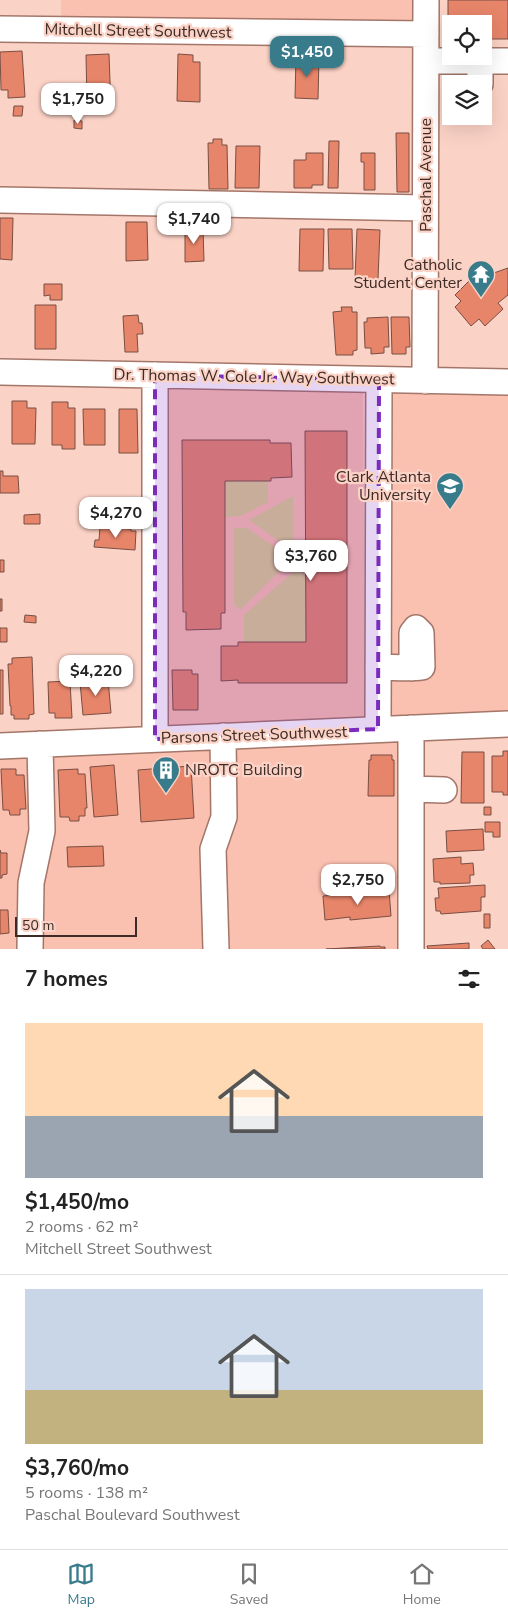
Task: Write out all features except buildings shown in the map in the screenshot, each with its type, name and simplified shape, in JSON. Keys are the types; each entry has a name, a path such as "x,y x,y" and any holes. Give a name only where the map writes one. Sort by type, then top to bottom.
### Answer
{"street":[{"name":"Paschal Avenue","path":"425,381 430,233 425,208 426,0"},
{"name":"Mitchell Street Southwest","path":"0,29 426,34"},
{"path":"426,61 480,72 508,61"},
{"path":"0,200 425,208"},
{"name":"Dr. Thomas W. Cole Jr. Way Southwest","path":"0,372 508,382"},
{"path":"155,375 155,739"},
{"path":"378,729 379,380"},
{"path":"378,667 417,667"},
{"name":"Parsons Street Southwest","path":"0,746 508,724"},
{"path":"411,728 411,949"},
{"path":"216,949 213,849 224,817 223,736"},
{"path":"30,949 31,883 42,831 40,744"},
{"path":"411,790 444,790"}],"highlighted area":[{"path":"155,375 379,380 378,729 155,739"}],"shaded area":[{"path":"61,0 423,0 423,24 61,29"},
{"path":"168,390 363,391 365,722 419,719 418,949 0,949 0,744 207,731 207,723 168,725"},
{"name":"Clark Atlanta University","path":"392,390 508,392 508,713 390,718"},
{"path":"225,481 267,481 268,502 241,516 225,517"},
{"path":"293,496 293,551 249,520"},
{"path":"234,528 247,528 288,556 287,564 240,610 234,605"},
{"path":"306,561 306,642 244,642 244,615"}],"place":[{"name":"Catholic Student Center","path":"481,298"},
{"name":"Clark Atlanta University","path":"450,510"},
{"name":"NROTC Building","path":"166,794"}]}
